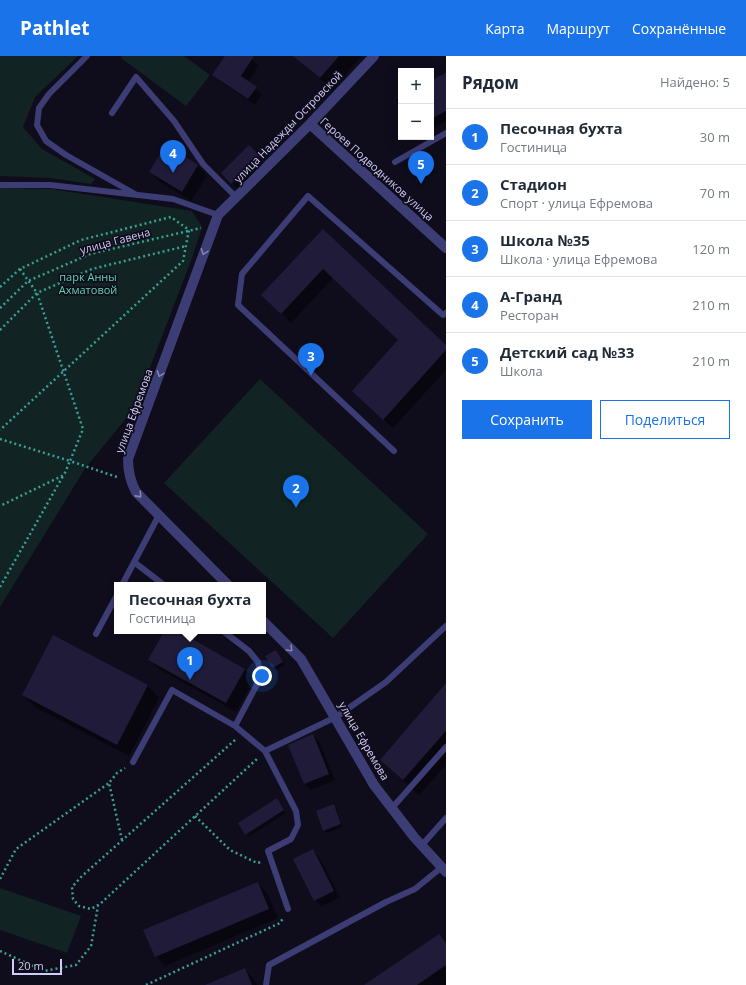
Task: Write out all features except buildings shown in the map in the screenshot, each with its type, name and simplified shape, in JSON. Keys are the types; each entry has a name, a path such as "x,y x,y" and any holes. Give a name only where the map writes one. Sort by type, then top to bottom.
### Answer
{"street":[{"name":"улица Надежды Островской","path":"218,215 310,124 374,56"},
{"name":"Героев Подводников улица","path":"310,124 446,248"},
{"name":"улица Ефремова","path":"130,482 128,459 218,215"},
{"path":"130,482 136,492 225,582"},
{"name":"улица Ефремова","path":"266,624 301,659 336,717 374,785 422,846 444,869"}],"lane":[{"path":"87,56 49,94 39,108 37,125 46,141 66,155 138,195"},
{"path":"112,113 136,77 174,121 203,164 236,197"},
{"path":"395,162 446,133"},
{"path":"0,185 50,185 173,199 218,215"},
{"path":"394,451 238,305 242,274 308,196 443,315 446,313"},
{"path":"124,582 158,515"},
{"path":"134,562 160,582"},
{"path":"96,634 114,601"},
{"path":"265,751 336,717 386,682 446,626"},
{"path":"227,634 249,651 258,662 261,676 235,726"},
{"path":"133,762 172,690 235,726 265,751 296,811 298,825 291,839 268,852 288,909"},
{"path":"392,808 446,747"},
{"path":"422,846 446,818"},
{"path":"266,985 269,965 386,902 415,889 444,869"}],"path":[{"path":"0,287 20,268 82,240 172,217 189,230 183,261 0,430"},
{"name":"улица Гавена","path":"0,308 28,281 90,254 189,230 214,226"},
{"path":"0,330 37,293 92,269 186,246"},
{"path":"0,587 64,475 83,429 37,293 20,268"},
{"path":"0,439 130,482"},
{"path":"0,506 64,475"},
{"path":"243,733 122,840 72,887 73,899 79,906 91,909 98,906 265,751"},
{"path":"0,879 16,848 109,783 117,773 133,762"},
{"path":"109,783 122,840"},
{"path":"195,816 230,850 257,863 270,859"},
{"path":"0,951 44,971 76,965 91,946 98,906"},
{"path":"146,985 280,923"}],"green space":[{"path":"0,56 78,56 35,97 23,127 42,149 95,179 91,184 50,178 0,176"},
{"path":"122,56 184,56 210,75 186,106 121,58"},
{"name":"парк Анны Ахматовой","path":"0,188 51,189 192,211 202,227 191,261 134,409 86,467 0,607"},
{"path":"260,379 428,534 333,638 164,483"},
{"path":"0,888 81,916 67,953 0,930"}],"place":[{"name":"А-Гранд","path":"173,173"},
{"name":"Детский сад №33","path":"421,184"},
{"name":"Школа №35","path":"311,376"},
{"name":"Стадион","path":"296,508"},
{"name":"Песочная бухта","path":"190,680"}]}
